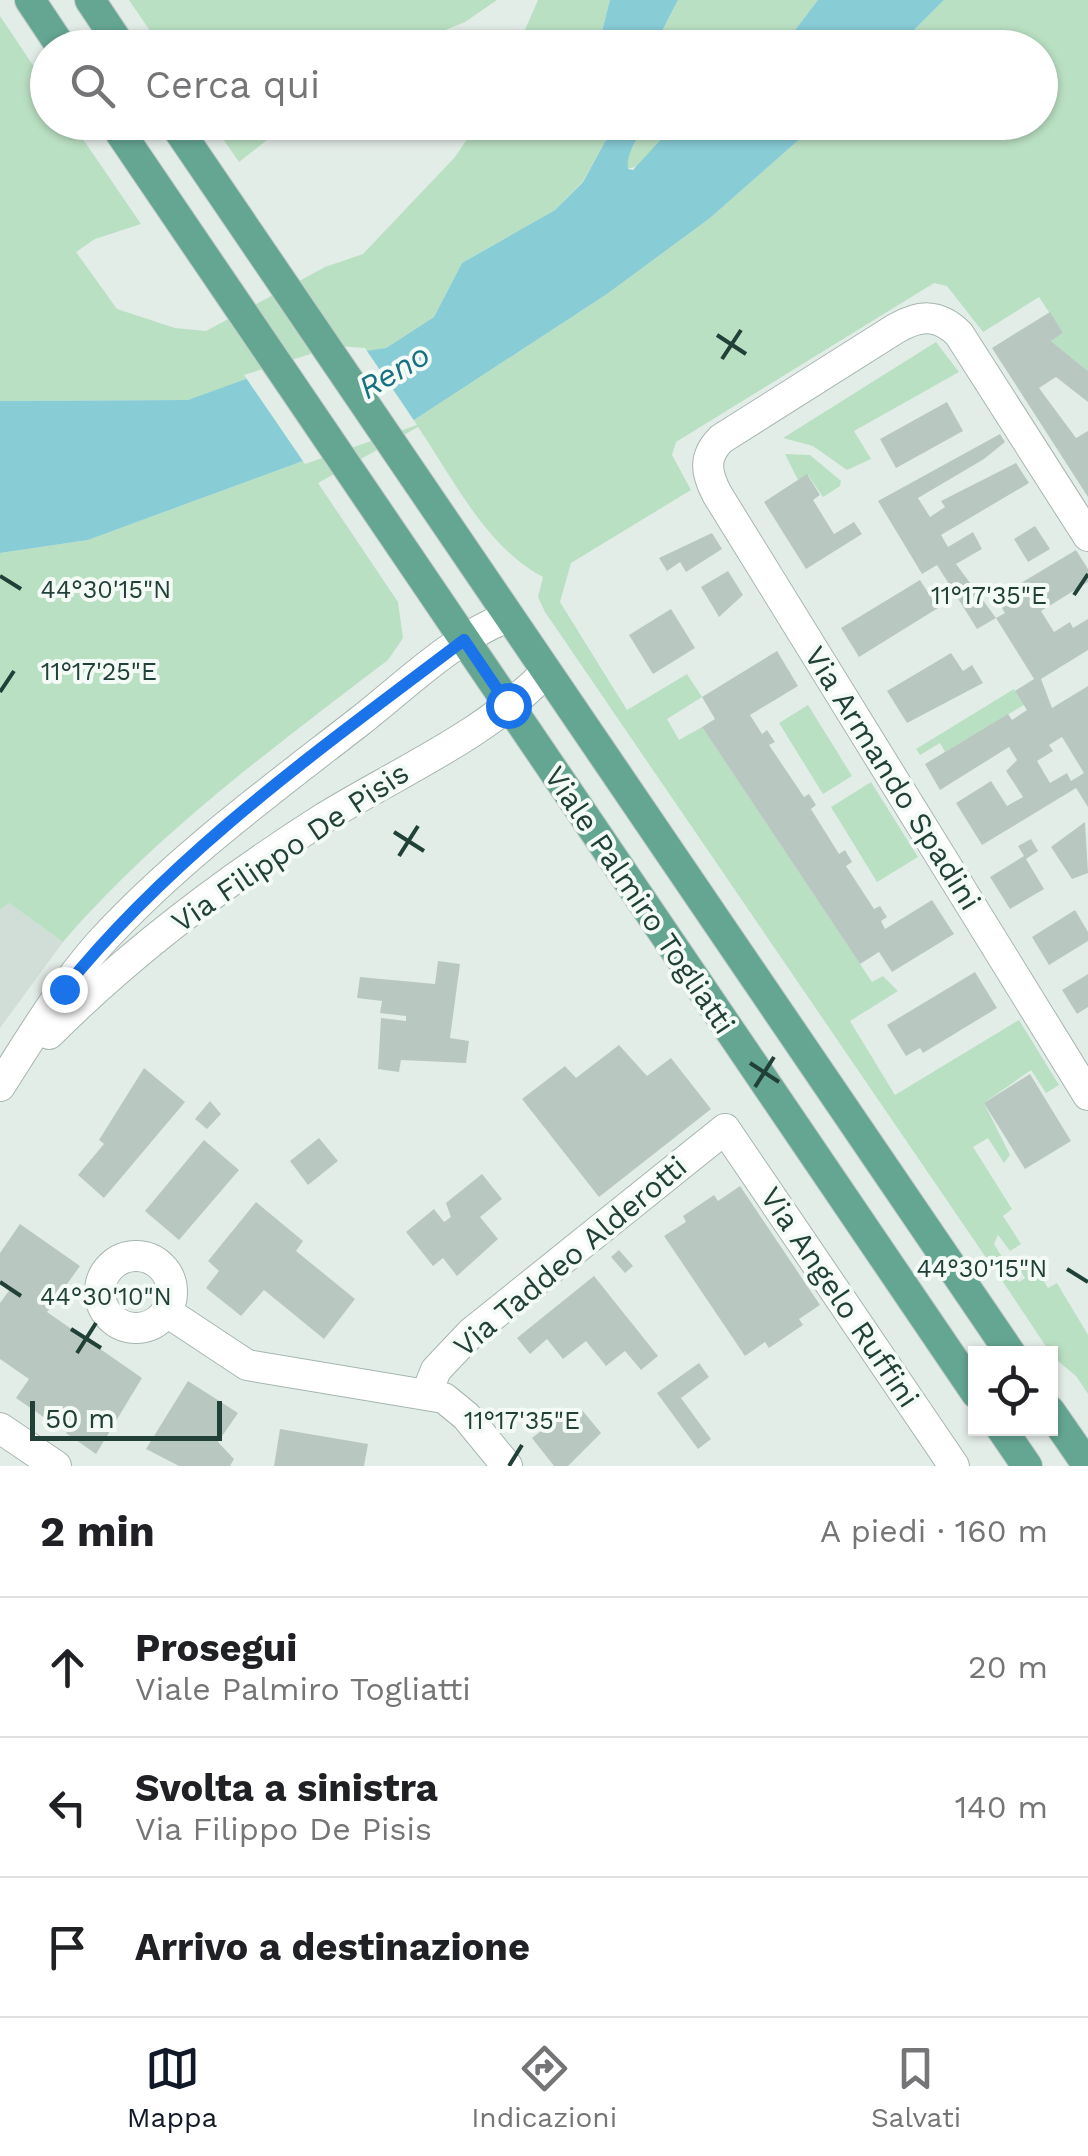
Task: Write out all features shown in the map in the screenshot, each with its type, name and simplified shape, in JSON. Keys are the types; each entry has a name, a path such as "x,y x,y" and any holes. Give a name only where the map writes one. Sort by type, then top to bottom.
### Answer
{"main road":[{"path":"30,0 50,30"},
{"path":"90,0 110,30"},
{"name":"Viale Palmiro Togliatti","path":"124,140 968,1381"},
{"name":"Viale Palmiro Togliatti","path":"185,140 1006,1346"},
{"path":"1058,1423 1088,1466"},
{"path":"1006,1436 1027,1466"}],"street":[{"name":"Via Armando Spadini","path":"1088,536 959,334 934,318 913,320 895,329 721,439 708,459 708,474 717,494 1088,1095"},
{"path":"464,640 508,616"},
{"name":"Via Filippo De Pisis","path":"0,1088 64,989 146,898 265,794 464,640"},
{"path":"508,705 546,672"},
{"name":"Via Filippo De Pisis","path":"0,1088 94,989 204,901 257,862 508,705"},
{"name":"Via Taddeo Alderotti","path":"427,1392 436,1370 471,1334 724,1129"},
{"name":"Via Angelo Ruffini","path":"724,1129 954,1466"},
{"path":"167,1312 246,1366 427,1392 458,1407 508,1466"},
{"path":"0,1428 56,1466"}],"shaded area":[{"path":"9,903 63,942 0,1028 0,910"}],"green space":[{"path":"129,0 497,0 465,22 445,30 149,30"},
{"path":"538,0 610,0 602,30 525,30"},
{"path":"678,0 818,0 795,30 663,30"},
{"path":"944,0 1088,0 1088,371 1051,341 1063,333 1039,297 983,332 947,286 934,283 676,442 672,455 691,490 571,563 560,602 627,710 687,674 702,697 667,719 679,740 702,727 872,982 883,976 898,991 850,1021 895,1095 1019,1020 1059,1085 1046,1093 1031,1070 984,1103 1010,1155 1004,1163 988,1138 973,1147 1012,1209 1003,1216 1021,1244 1010,1251 998,1235 994,1244 1002,1257 989,1262 545,612 538,597 543,577 504,548 488,530 418,427 318,483 398,602 403,638 388,660 177,828 63,942 9,903 0,910 0,553 88,540 414,420 607,294 710,218 799,140 1058,140 1058,30 914,30"},
{"path":"0,16 30,61 30,140 84,140 141,224 95,239 76,252 117,309 175,328 206,331 325,267 363,254 466,140 606,140 583,181 555,210 462,263 434,317 386,348 188,400 0,401"},
{"path":"224,140 267,140 239,162"},
{"path":"636,140 662,140 642,165 627,169"},
{"path":"936,342 959,372 854,431 871,459 847,470 813,446 783,438"},
{"path":"785,454 810,455 841,481 840,486 823,497 808,475 798,480"},
{"path":"1014,689 1024,705 945,752 940,743 920,755 916,749"},
{"path":"808,705 852,776 823,794 779,723"},
{"path":"871,782 918,857 877,882 831,807"},
{"path":"1030,1259 1048,1288 1057,1283 1088,1335 1088,1394 1076,1376 1058,1361 1058,1346 1046,1346 1001,1279 1011,1270 1019,1282 1025,1278 1018,1267"}],"water":[{"path":"610,0 678,0 663,30 602,30"},
{"path":"818,0 944,0 914,30 795,30"},
{"name":"Reno","path":"606,140 636,140 629,156 628,169 633,170 660,140 799,140 710,218 607,294 414,420 88,540 0,553 0,401 188,400 294,362 386,348 434,317 462,263 555,210 583,182"}],"pier":[{"path":"336,346 365,348 417,425 305,464 244,375"}],"building":[{"path":"1050,312 1063,333 1051,341 1088,371 1088,402 1056,377 1039,388 1076,438 1088,431 1088,497 992,348"},
{"path":"947,402 963,431 896,468 880,439"},
{"path":"1000,434 1005,442 984,459 918,498 930,517 945,507 941,501 1016,463 1029,483 941,535 948,547 973,532 982,549 956,564 996,618 977,629 937,565 922,574 878,501"},
{"path":"807,474 820,495 813,500 834,534 854,522 862,534 806,569 764,502"},
{"path":"1035,526 1050,549 1028,562 1014,539"},
{"path":"712,533 722,549 686,572 680,562 667,571 659,558"},
{"path":"1076,550 1088,569 1088,582 1041,611 1054,632 1070,622 1073,628 1088,619 1088,650 1041,679 1052,708 1088,686 1088,807 1076,788 982,845 956,803 991,781 1007,806 1023,797 1006,771 1017,760 1009,747 940,790 925,764 1008,714 1012,720 1027,710 1015,691 1034,679 996,618 1005,613 996,598","holes":["1062,737 1084,773 1071,781 1067,773 1050,783 1037,761 1053,751 1049,745"]},
{"path":"728,571 743,595 719,617 701,587"},
{"path":"920,580 938,608 859,657 841,628"},
{"path":"671,609 695,648 653,674 629,635"},
{"path":"777,651 798,686 750,715 762,734 767,730 775,742 769,745 804,797 809,794 816,805 811,809 839,854 845,850 852,862 846,866 874,909 880,906 887,917 881,921 885,929 932,900 954,934 892,972 879,952 860,964 702,727 715,719 702,697"},
{"path":"951,653 963,671 972,665 983,683 907,723 887,691"},
{"path":"1085,822 1088,873 1072,879 1051,847"},
{"path":"1031,839 1038,851 1026,859 1044,889 1010,909 990,877 1024,856 1018,846"},
{"path":"1075,910 1088,932 1088,941 1049,965 1032,937"},
{"path":"438,961 460,964 450,1038 469,1041 466,1063 401,1060 399,1072 378,1069 381,1018 406,1021 406,1016 380,1013 382,1001 357,998 360,977 435,984"},
{"path":"975,972 997,1008 923,1053 920,1048 906,1056 887,1025"},
{"path":"1088,974 1088,1007 1077,1014 1062,990"},
{"path":"619,1045 647,1076 671,1058 711,1109 599,1197 522,1099 565,1066 576,1078"},
{"path":"144,1068 185,1102 104,1198 78,1175 104,1144 99,1140"},
{"path":"1030,1074 1071,1141 1025,1169 984,1103"},
{"path":"210,1101 221,1114 207,1129 195,1119"},
{"path":"319,1138 338,1161 308,1185 290,1161"},
{"path":"204,1140 239,1170 179,1240 145,1211"},
{"path":"482,1174 502,1199 480,1217 498,1239 457,1276 443,1258 433,1266 406,1232 434,1209 444,1222 451,1217 446,1203"},
{"path":"740,1186 820,1305 799,1319 803,1325 769,1348 765,1342 745,1356 664,1236 686,1222 683,1216 714,1195 718,1201"},
{"path":"256,1202 303,1241 296,1251 355,1299 324,1339 264,1290 241,1316 206,1288 219,1271 208,1261"},
{"path":"20,1224 80,1266 47,1312 142,1378 96,1454 66,1433 70,1428 58,1420 55,1425 16,1398 29,1379 0,1359 0,1303 11,1288 0,1281 0,1253"},
{"path":"619,1250 633,1266 625,1273 611,1257"},
{"path":"594,1276 658,1356 641,1370 625,1351 606,1366 586,1341 563,1359 547,1339 530,1354 517,1338"},
{"path":"699,1363 709,1377 681,1398 711,1439 698,1449 657,1393"},
{"path":"188,1381 238,1413 218,1442 234,1459 230,1466 179,1466 146,1449"},
{"path":"582,1410 601,1433 568,1466 554,1466 532,1438 560,1416 566,1423"},
{"path":"280,1429 368,1444 364,1466 274,1466"}],"route":[{"path":"64,989 100,944 209,840 464,640 508,705"}]}
